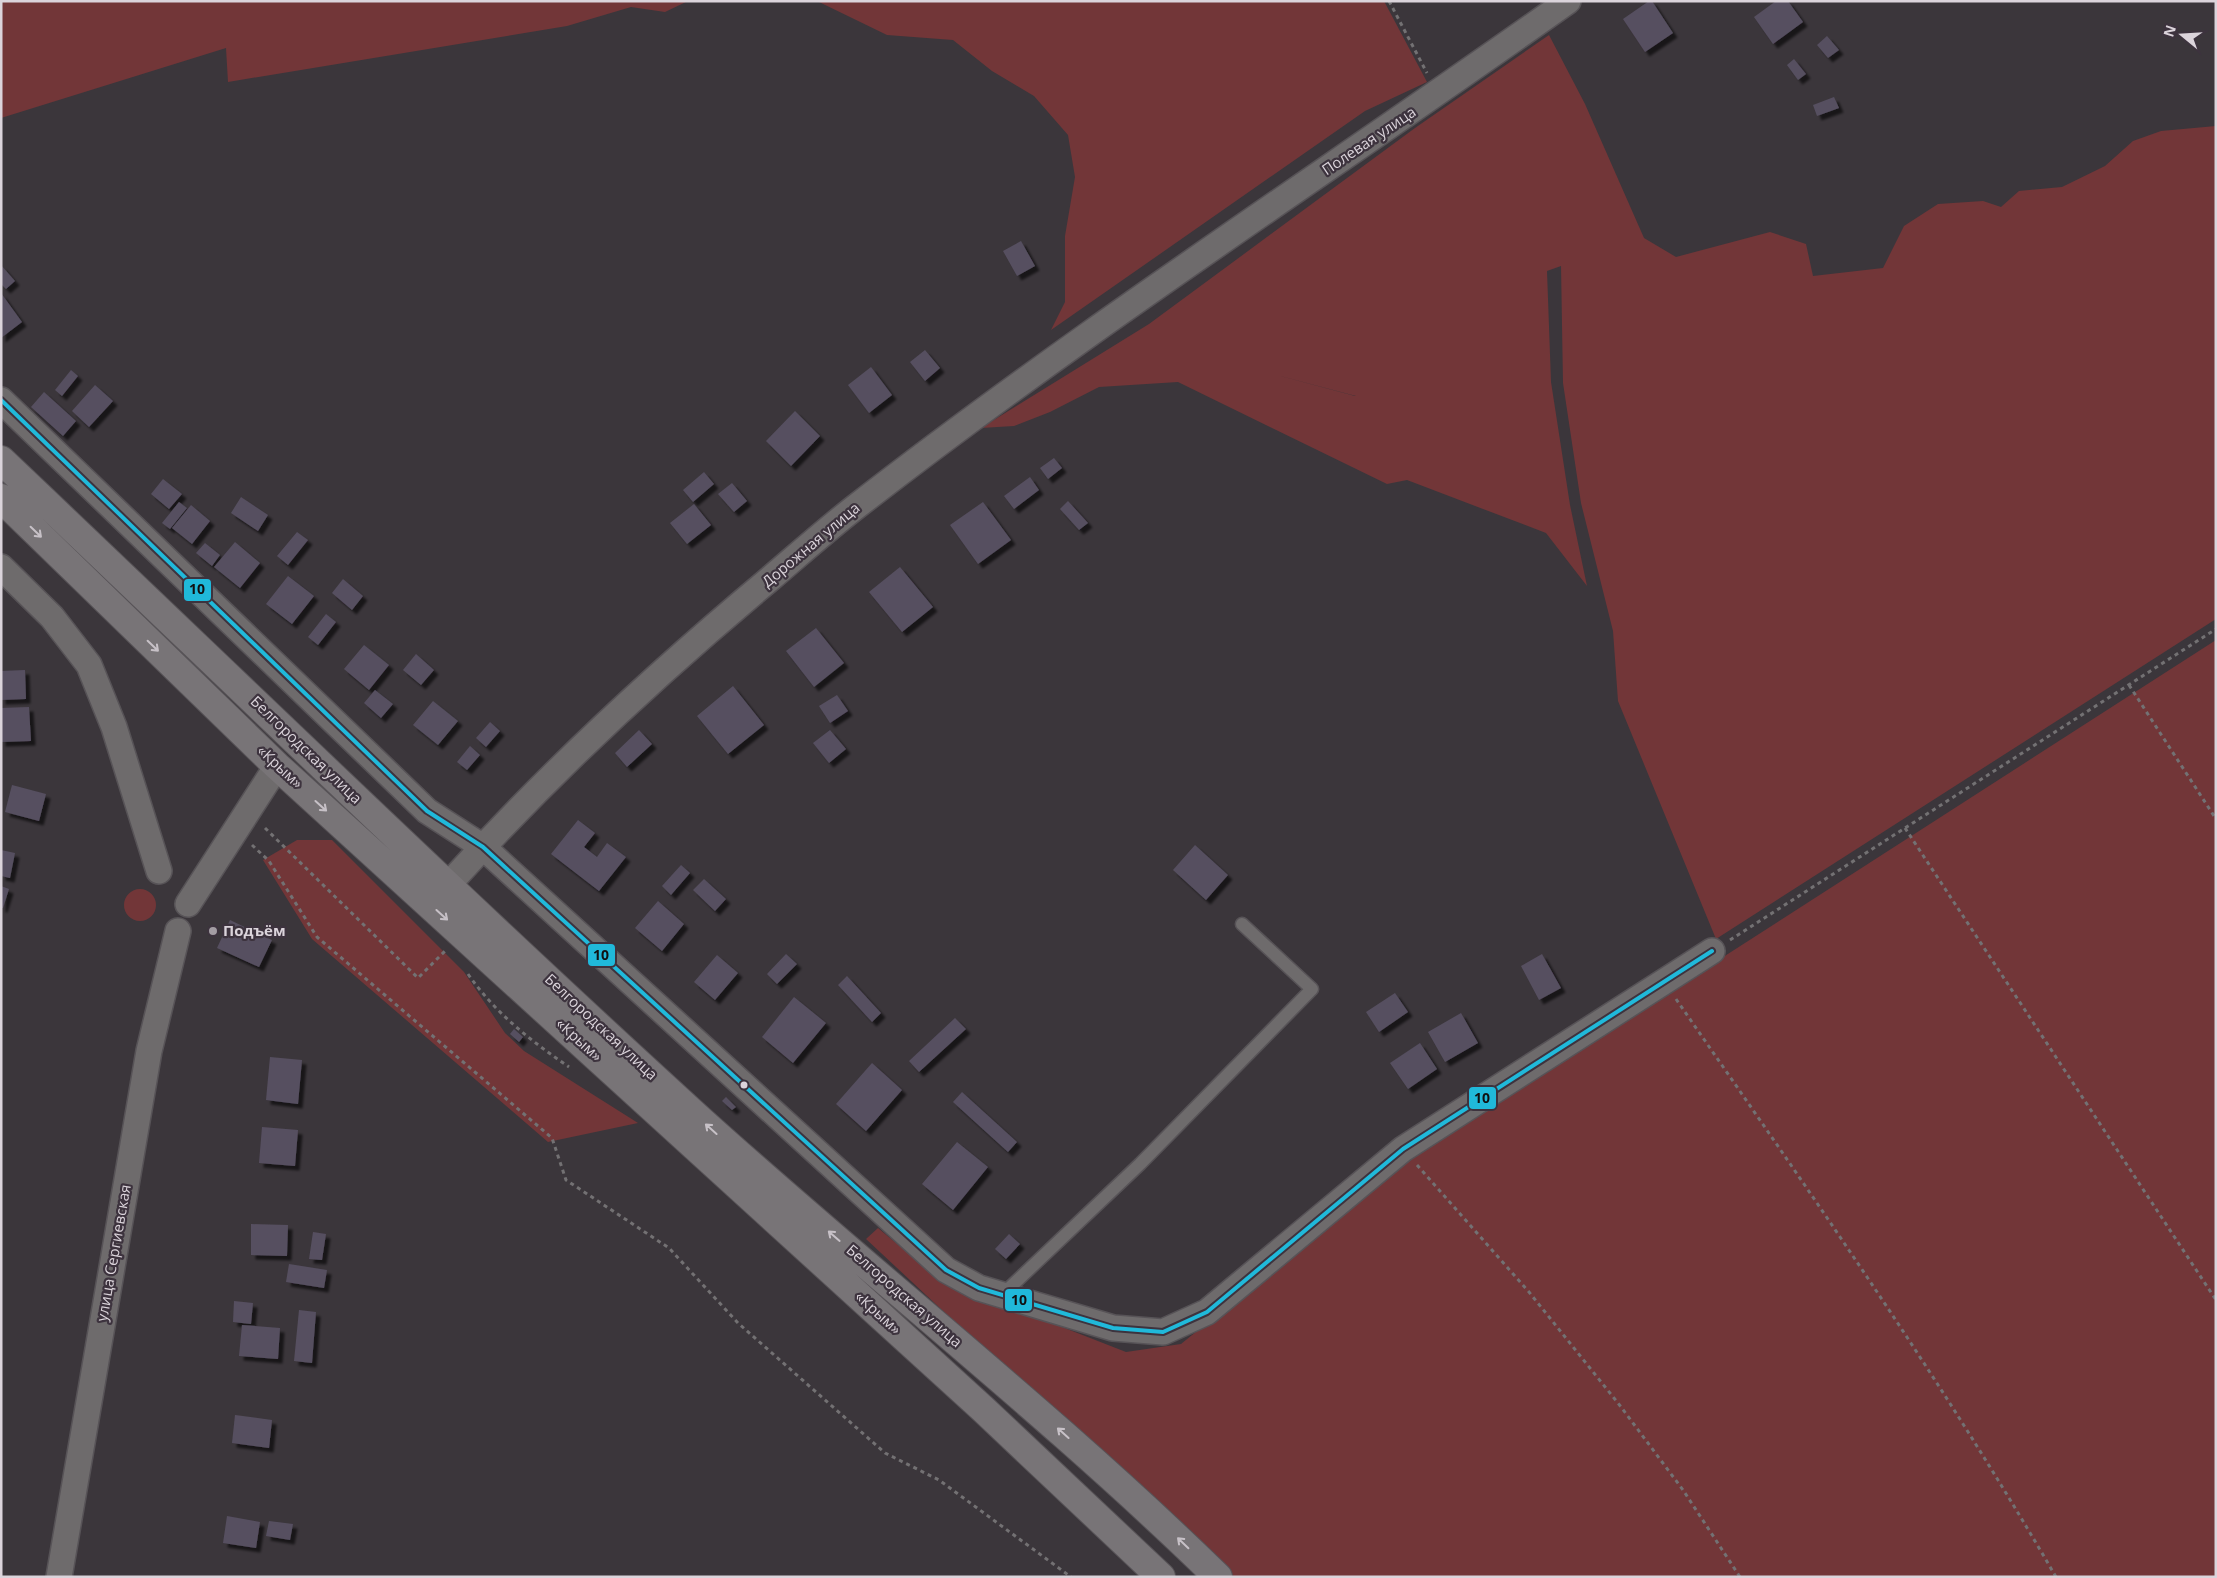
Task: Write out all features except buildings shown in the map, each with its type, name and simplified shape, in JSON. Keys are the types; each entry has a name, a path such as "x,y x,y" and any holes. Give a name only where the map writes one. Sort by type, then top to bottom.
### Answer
{"main road":[{"name":"Белгородская улица","path":"1,460 448,885 697,1116 1025,1399 1163,1523 1218,1577"},
{"name":"«Крым»","path":"1,498 277,766 983,1409 1161,1577"}],"street":[{"name":"Полевая улица","path":"1169,278 1568,1"},
{"name":"Дорожная улица","path":"448,885 536,791 688,647 851,511 971,420 1169,278"},
{"path":"1,400 427,811 482,847 946,1270 979,1288 1113,1328 1163,1332 1207,1312 1403,1149 1712,951"},
{"path":"1,567 52,616 89,665 114,727 159,871"},
{"path":"188,904 277,766"},
{"name":"улица Сергиевская","path":"59,1577 148,1052 178,931"}],"lane":[{"path":"1003,1294 1140,1164 1312,989 1242,924"}],"path":[{"path":"1389,1 1438,93"},
{"path":"1712,951 2216,629"},
{"path":"2129,684 2216,820"},
{"path":"242,821 418,978"},
{"path":"242,821 316,937 552,1138 566,1180 670,1248 738,1323 884,1453 939,1480 1071,1577"},
{"path":"1905,828 2216,1300"},
{"path":"1665,982 1872,1282 2015,1506 2056,1577"},
{"path":"1403,1149 1529,1292 1618,1403 1683,1490 1740,1577"}],"shaded area":[{"path":"1,1 688,1 665,12 631,7 567,26 228,82 226,48 1,118"},
{"path":"817,1 1384,1 1427,82 1365,111 1051,330 1065,302 1065,236 1075,177 1068,135 1034,96 992,71 953,40 887,35"},
{"path":"1549,35 1585,104 1644,238 1676,257 1770,232 1806,244 1813,276 1883,268 1904,226 1938,204 1983,201 2001,207 2019,191 2062,187 2105,166 2133,141 2161,131 2216,126 2216,619 1716,939 1618,701 1613,631 1581,503 1563,383 1561,266 1547,271 1551,382 1570,505 1587,586 1546,533 1407,480 1387,484 1178,382 1099,387 1050,412 1014,426 981,428 1149,324 1415,128"},
{"path":"2216,640 2216,1577 1228,1577 866,1239 878,1228 925,1267 1039,1318 1126,1352 1181,1344 1409,1159"},
{"path":"297,840 332,840 464,972 505,1033 524,1051 638,1123 548,1142 312,939 263,860"},
{"path":"140,889 146,890 151,894 155,899 155,911 151,916 146,920 140,921 134,920 129,916 125,911 124,905 125,899 129,894 134,890"}],"transit line":[{"name":"10","path":"1,400 427,811 483,847 946,1270 979,1288 1113,1328 1163,1332 1207,1312 1403,1149 1712,951"}],"place":[{"name":"Подъём","path":"213,931"}]}
